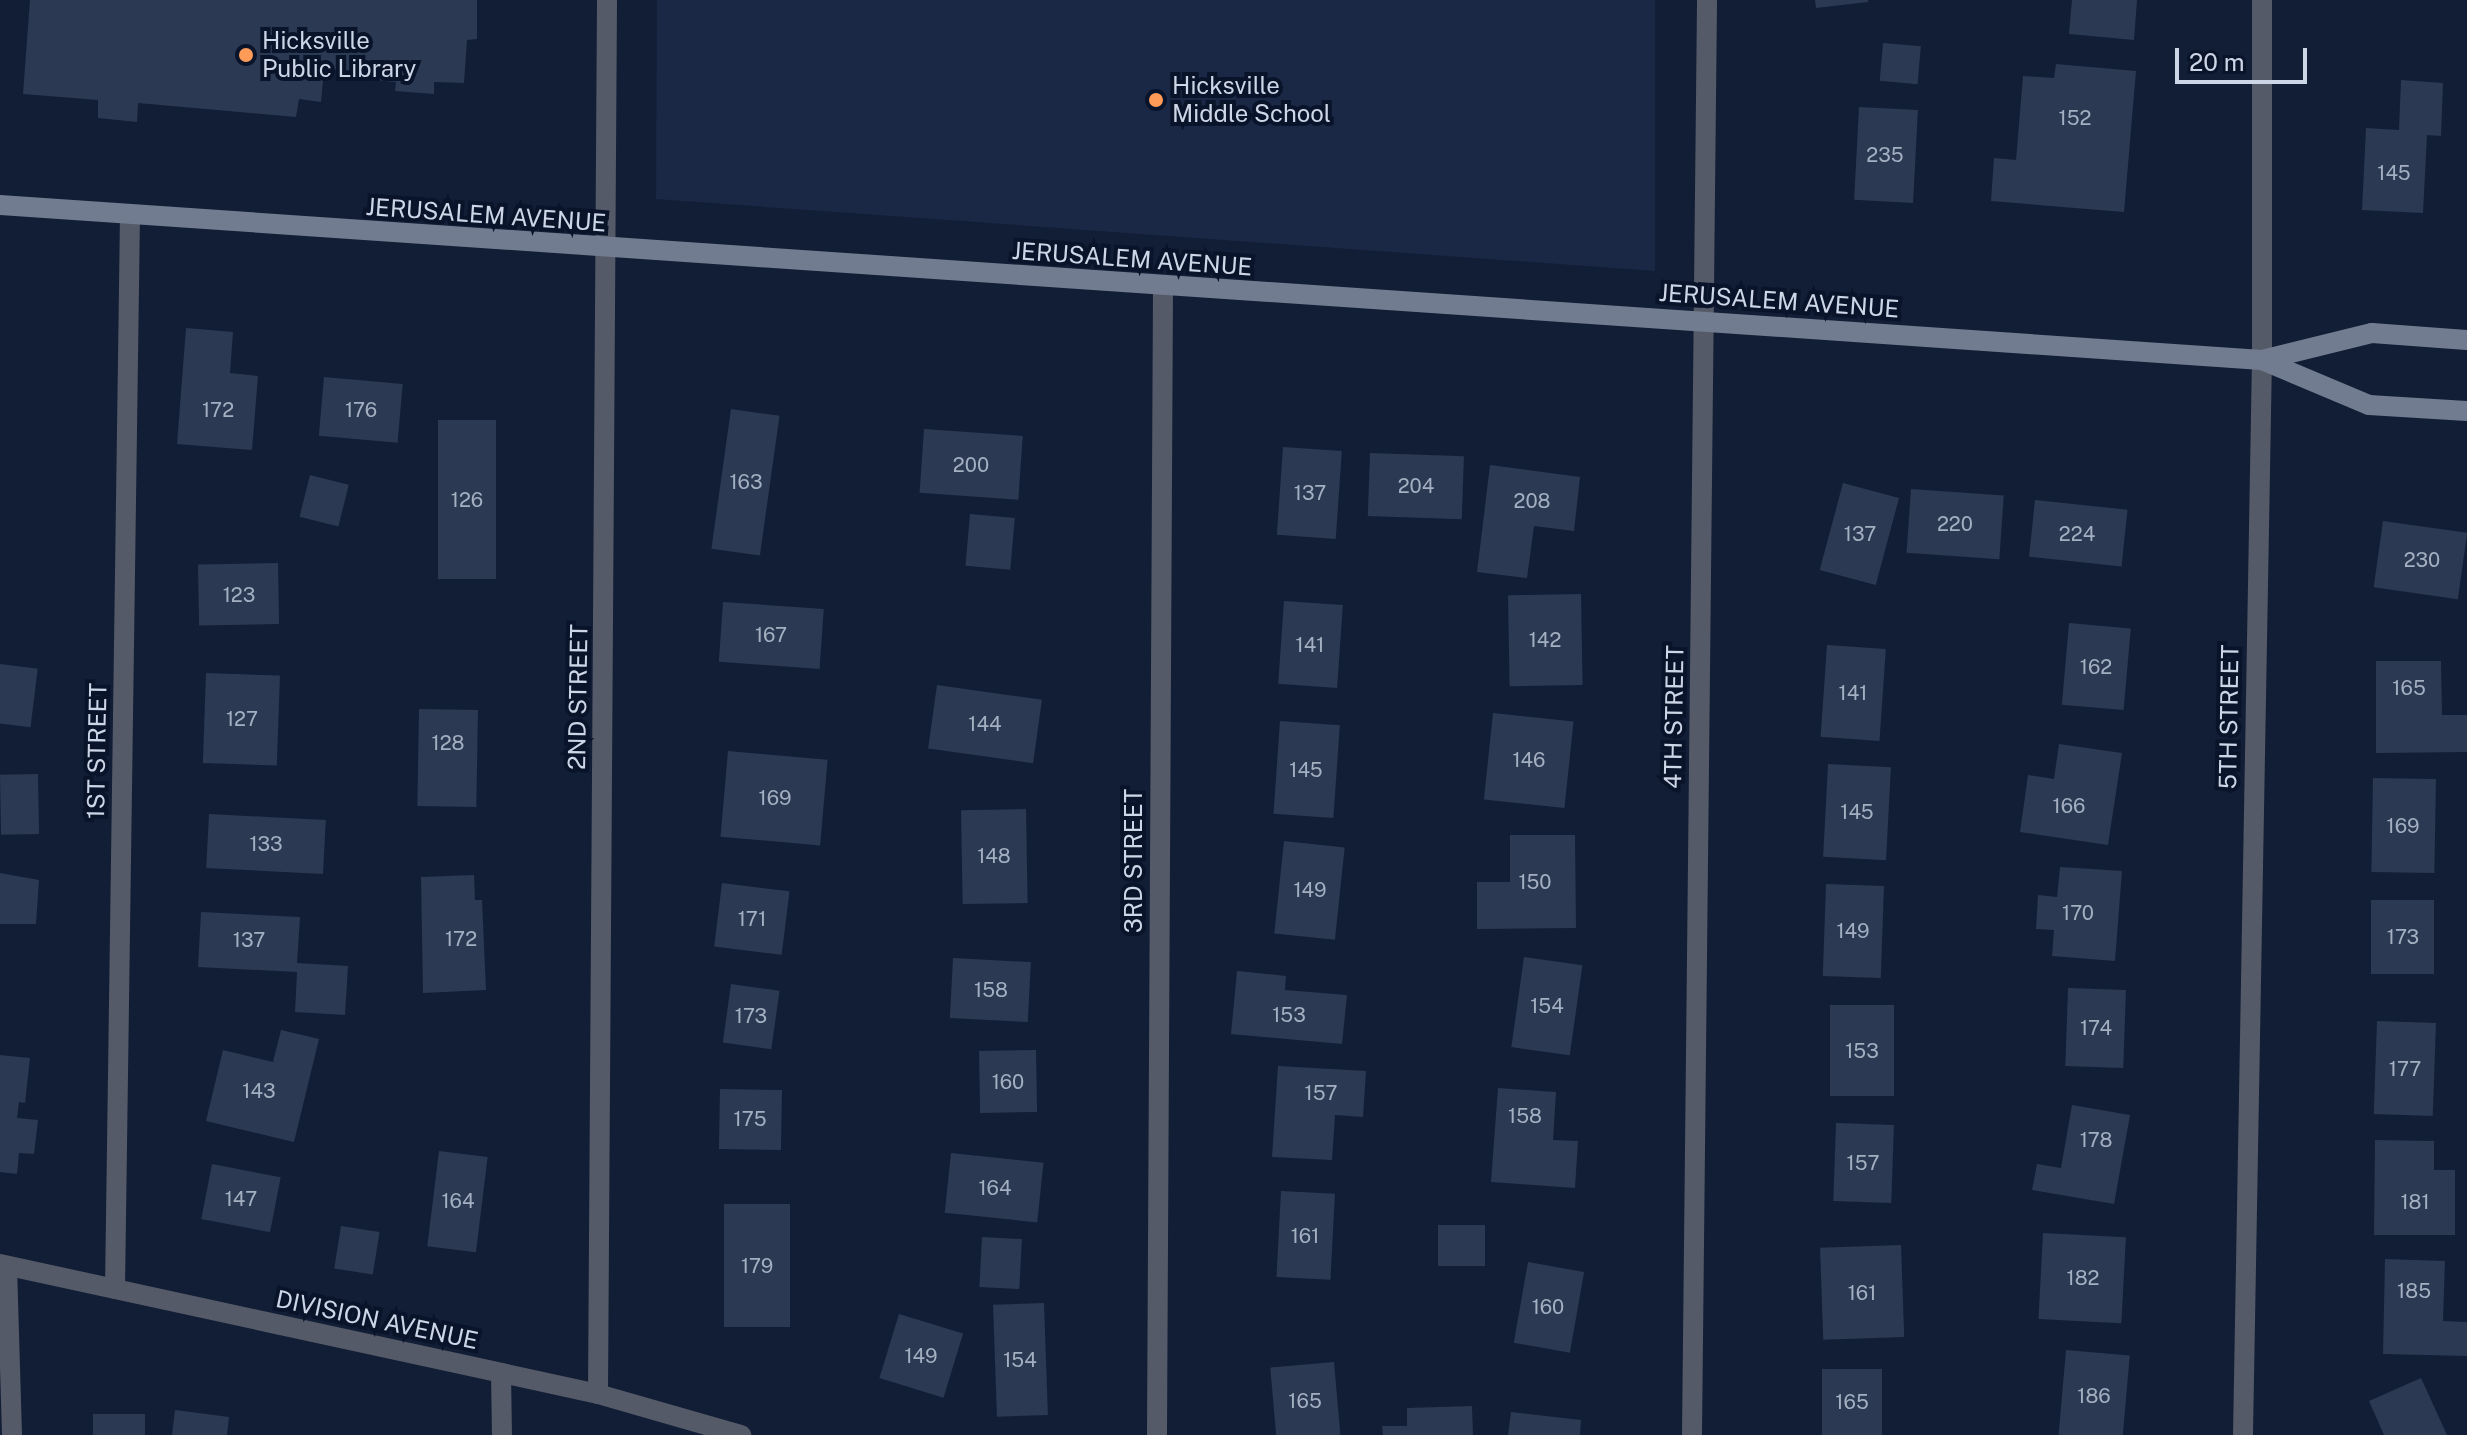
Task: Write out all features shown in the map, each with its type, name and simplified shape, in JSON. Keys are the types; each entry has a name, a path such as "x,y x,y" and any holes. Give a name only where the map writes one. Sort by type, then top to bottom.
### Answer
{"main road":[{"name":"JERUSALEM AVENUE","path":"0,205 609,250 2262,360 2372,333 2467,340"},
{"name":"JERUSALEM AVENUE","path":"2262,360 2369,405 2467,411"}],"street":[{"name":"2ND STREET","path":"598,1394 609,250 607,0"},
{"name":"4TH STREET","path":"1692,1435 1707,0"},
{"name":"5TH STREET","path":"2243,1435 2262,360 2262,0"},
{"name":"1ST STREET","path":"115,1289 130,214"},
{"name":"3RD STREET","path":"1157,1435 1163,287"},
{"name":"DIVISION AVENUE","path":"3,1265 598,1394 741,1435"},
{"path":"3,1265 12,1435"},
{"path":"501,1373 502,1435"}],"shaded area":[{"name":"Hicksville Middle School","path":"657,0 1655,0 1655,271 656,199"}],"building":[{"name":"Hicksville Public Library","path":"30,0 477,0 477,39 467,40 464,83 434,82 434,94 395,91 396,82 363,79 363,70 324,70 321,102 299,99 296,117 138,103 137,122 98,118 98,100 23,94"},
{"path":"1815,0 1868,0 1868,2 1816,8"},
{"path":"2072,0 2137,0 2134,40 2069,34"},
{"path":"1883,43 1921,46 1918,84 1880,81"},
{"path":"2056,64 2136,71 2124,212 1991,201 1994,158 2016,160 2023,76 2054,78"},
{"path":"2401,80 2443,83 2441,136 2427,135 2423,213 2362,210 2366,128 2399,130"},
{"path":"1859,107 1918,110 1913,203 1854,200"},
{"path":"186,328 233,332 230,373 258,376 252,450 177,444"},
{"path":"324,377 403,384 398,443 319,436"},
{"path":"731,409 780,416 760,555 711,549"},
{"path":"438,420 496,420 496,579 438,579"},
{"path":"924,429 1023,436 1018,500 920,493"},
{"path":"1283,447 1342,451 1336,539 1277,535"},
{"path":"1370,453 1464,456 1462,519 1368,516"},
{"path":"1490,465 1580,477 1574,531 1534,526 1527,578 1477,572"},
{"path":"310,475 349,485 338,526 300,517"},
{"path":"1843,483 1899,498 1876,585 1820,570"},
{"path":"1911,489 2004,495 1999,559 1907,553"},
{"path":"2035,500 2127,510 2122,566 2029,557"},
{"path":"970,514 1015,518 1010,570 965,566"},
{"path":"2383,521 2467,533 2458,599 2374,587"},
{"path":"278,563 279,624 199,625 198,564"},
{"path":"1581,594 1583,685 1510,686 1508,595"},
{"path":"1284,601 1343,605 1337,688 1278,684"},
{"path":"723,602 824,609 820,669 719,662"},
{"path":"2069,623 2131,628 2124,710 2062,705"},
{"path":"1827,645 1886,649 1879,741 1821,737"},
{"path":"2376,661 2441,661 2442,715 2467,715 2467,752 2376,753"},
{"path":"0,664 38,669 31,727 0,723"},
{"path":"206,673 280,676 277,766 203,763"},
{"path":"937,685 1042,700 1033,763 928,748"},
{"path":"419,709 478,710 476,807 417,806"},
{"path":"1493,713 1574,721 1564,808 1484,800"},
{"path":"1280,721 1340,725 1333,818 1274,814"},
{"path":"2059,744 2122,753 2108,845 2020,832 2028,775 2054,779"},
{"path":"728,751 828,760 820,845 721,837"},
{"path":"1828,764 1891,767 1886,860 1823,857"},
{"path":"38,774 39,834 1,835 0,775"},
{"path":"2373,778 2436,779 2434,873 2371,872"},
{"path":"1026,809 1028,903 963,904 961,810"},
{"path":"209,814 326,820 323,874 206,868"},
{"path":"1510,835 1575,835 1576,928 1477,929 1477,882 1510,882"},
{"path":"1284,841 1345,847 1335,940 1274,933"},
{"path":"2060,867 2122,871 2115,961 2052,956 2054,930 2036,929 2038,895 2057,897"},
{"path":"0,873 39,880 36,924 0,924"},
{"path":"474,875 475,900 482,900 486,990 423,993 421,877"},
{"path":"722,883 789,891 782,955 714,947"},
{"path":"1826,884 1884,886 1881,978 1823,976"},
{"path":"2371,900 2434,900 2434,974 2371,974"},
{"path":"201,912 300,917 297,963 348,966 345,1015 295,1012 297,972 198,967"},
{"path":"1524,957 1582,965 1570,1055 1511,1047"},
{"path":"953,958 1031,962 1028,1022 950,1018"},
{"path":"1237,971 1286,976 1285,990 1347,995 1342,1044 1231,1034"},
{"path":"731,984 780,991 771,1049 723,1042"},
{"path":"2068,988 2126,990 2123,1068 2065,1066"},
{"path":"1830,1005 1894,1005 1894,1096 1830,1096"},
{"path":"2377,1021 2436,1023 2433,1116 2374,1114"},
{"path":"281,1030 319,1039 294,1142 206,1121 223,1050 273,1062"},
{"path":"1036,1050 1037,1112 980,1113 979,1051"},
{"path":"0,1055 30,1058 25,1103 19,1102 17,1118 38,1120 34,1154 19,1153 17,1174 0,1172"},
{"path":"1278,1066 1366,1071 1363,1117 1335,1115 1332,1160 1272,1157"},
{"path":"1498,1088 1556,1092 1553,1140 1578,1141 1575,1188 1491,1182"},
{"path":"720,1089 782,1090 781,1150 719,1149"},
{"path":"2072,1105 2130,1115 2114,1204 2032,1190 2037,1164 2061,1168"},
{"path":"1836,1123 1894,1125 1891,1203 1833,1201"},
{"path":"2375,1140 2434,1141 2434,1170 2455,1170 2455,1235 2374,1235"},
{"path":"439,1151 488,1157 476,1252 427,1246"},
{"path":"951,1153 1043,1163 1037,1222 945,1213"},
{"path":"212,1164 281,1177 270,1232 201,1219"},
{"path":"1281,1191 1335,1194 1330,1280 1276,1277"},
{"path":"724,1204 790,1204 790,1327 724,1327"},
{"path":"1438,1225 1485,1225 1485,1266 1438,1266"},
{"path":"341,1226 380,1232 373,1275 334,1268"},
{"path":"2043,1233 2126,1237 2121,1323 2038,1319"},
{"path":"982,1237 1022,1239 1019,1289 979,1287"},
{"path":"1901,1245 1904,1337 1823,1340 1820,1248"},
{"path":"2385,1259 2445,1261 2443,1321 2467,1322 2467,1356 2383,1354"},
{"path":"1528,1262 1584,1272 1570,1353 1514,1343"},
{"path":"1044,1303 1048,1415 997,1417 993,1305"},
{"path":"899,1314 963,1334 943,1398 879,1378"},
{"path":"2066,1350 2130,1356 2123,1435 2059,1435"},
{"path":"1334,1362 1340,1435 1276,1435 1270,1368"},
{"path":"1822,1369 1882,1369 1882,1435 1822,1435"},
{"path":"2421,1378 2447,1435 2384,1435 2369,1401"},
{"path":"1472,1406 1473,1435 1383,1435 1382,1426 1407,1426 1407,1408"},
{"path":"175,1410 229,1417 227,1435 172,1435"},
{"path":"1511,1412 1581,1420 1580,1435 1508,1435"},
{"path":"93,1414 145,1414 145,1435 93,1435"}],"place":[{"name":"Hicksville Public Library","path":"246,55"},
{"name":"Hicksville Middle School","path":"1156,100"}]}
